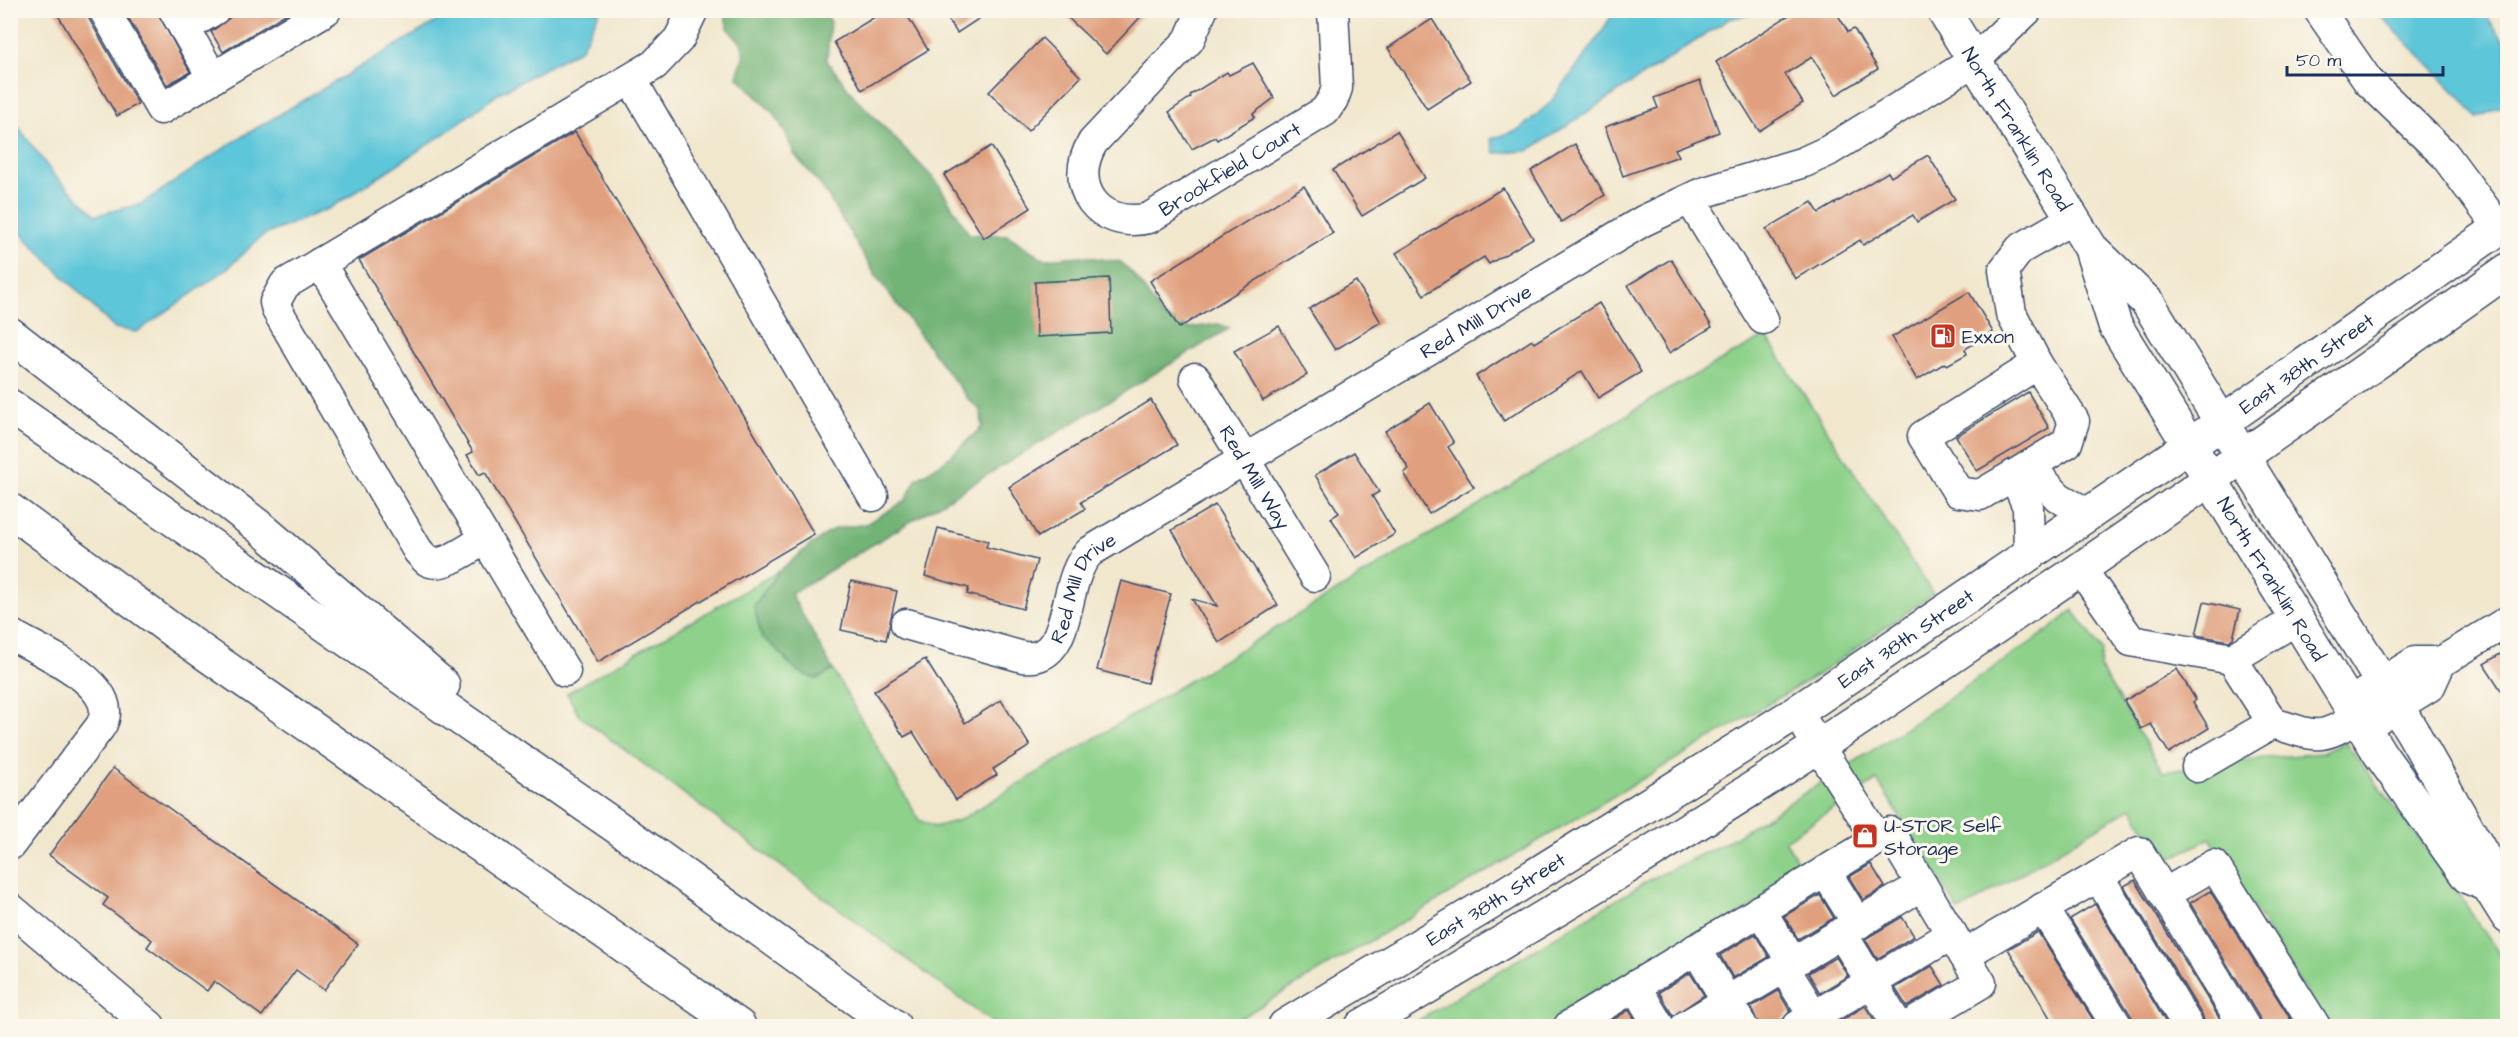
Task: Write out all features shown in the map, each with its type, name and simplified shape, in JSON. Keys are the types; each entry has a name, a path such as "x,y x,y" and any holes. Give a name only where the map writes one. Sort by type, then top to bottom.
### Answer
{"main road":[{"name":"North Franklin Road","path":"1943,10 2091,248 2148,303 2389,695 2488,865 2488,885 2508,917"},
{"name":"East 38th Street","path":"1285,1026 1506,893 1797,712 2190,445 2503,225"},
{"name":"North Franklin Road","path":"2091,248 2115,325 2357,716 2468,877 2488,885"},
{"name":"East 38th Street","path":"1362,1026 1634,862 1819,745 2211,480 2507,273"},
{"path":"10,334 262,529 578,802"},
{"path":"10,406 631,837 894,1026"},
{"path":"10,510 176,633 739,1026"},
{"path":"10,532 176,633"}],"street":[{"path":"104,10 161,109 326,10"},
{"path":"213,78 179,19 214,10"},
{"path":"485,538 450,559 438,563 429,561 418,550 277,310 275,302 285,284 654,65 679,39 693,10"},
{"name":"Brookfield Court","path":"1202,10 1190,40 1093,142 1085,155 1083,169 1085,186 1091,199 1107,215 1121,220 1138,221 1149,218 1325,111 1333,99 1336,88 1333,10"},
{"name":"Red Mill Drive","path":"906,624 1023,657 1034,657 1046,652 1057,642 1078,566 1084,557 1643,221 1690,198 1804,162 1822,153 1974,61 2027,10"},
{"path":"2319,10 2367,81 2444,154 2503,225"},
{"path":"631,79 873,496"},
{"path":"1690,198 1762,319"},
{"path":"2037,364 1923,436 1958,492 1980,495 2067,442 2074,422 2037,364 2011,313 2004,270 2020,249 2072,219"},
{"path":"320,263 565,671"},
{"name":"Red Mill Way","path":"1195,378 1315,576"},
{"path":"2022,471 2058,497 2088,514"},
{"path":"2022,471 2028,507 2029,554"},
{"path":"2081,569 2131,641 2232,659 2297,619"},
{"path":"2232,659 2273,723 2314,736 2336,731 2389,695 2430,686 2441,662 2508,621"},
{"path":"10,634 89,681 104,701 106,713 100,727 10,845"},
{"path":"1797,712 1877,836 1922,885 1981,983 1908,1026"},
{"path":"2197,767 2273,723"},
{"path":"1573,1026 1825,871 1877,836"},
{"path":"1760,910 1788,966 1811,1023 1871,983 2043,908 2139,852 2244,1026"},
{"path":"2164,894 2214,865 2315,1026"},
{"path":"1825,871 1871,983 1898,1026"},
{"path":"2098,876 2188,1026"},
{"path":"1686,1026 1734,1014 1788,966 1922,885"},
{"path":"10,908 150,1026"},
{"path":"2043,908 2117,1026"},
{"path":"1696,949 1734,1014"},
{"path":"1635,986 1659,1026"}],"green space":[{"path":"726,11 824,11 830,21 827,61 854,96 937,182 969,234 1007,235 1044,259 1082,256 1121,262 1138,280 1162,316 1189,328 1218,324 1230,328 791,594 833,670 817,679 807,676 792,666 762,638 754,606 779,571 808,547 834,529 866,524 905,501 916,479 945,461 982,427 981,411 968,399 876,276 823,188 794,154 775,115 737,76 744,55 741,42 729,29"},
{"path":"1766,336 1933,594 1819,674 1227,1026 997,1026 579,716 567,693 779,571 754,606 762,638 776,646 787,662 817,679 833,670 919,820 934,827 960,820 1666,391"},
{"path":"2073,610 2102,650 2100,668 2163,772 2233,761 2322,753 2345,742 2438,864 2507,965 2507,1026 2327,1026 2210,838 2164,862 2132,807 1959,911 1877,780 1785,840 1806,875 1553,1026 1409,1026 1649,880 1725,843 1870,752 2049,630"}],"water":[{"path":"456,10 600,11 581,49 501,92 444,134 332,207 262,236 227,269 137,332 114,328 19,231 11,218 11,117 53,174 96,215 141,204 238,139"},
{"path":"1615,10 1766,11 1729,19 1528,151 1495,153 1491,139 1519,130 1550,103 1598,38"},
{"path":"2376,11 2483,11 2507,45 2507,104 2477,118 2464,101"}],"building":[{"path":"55,10 87,10 89,19 138,104 117,116"},
{"path":"124,10 156,10 190,72 167,85"},
{"path":"240,10 292,10 223,52 211,32"},
{"path":"886,10 904,10 928,50 862,90 834,42"},
{"path":"942,10 992,10 957,33"},
{"path":"1060,10 1147,10 1106,54"},
{"path":"1797,10 1835,10 1848,32 1854,29 1878,69 1836,95 1812,57 1785,74 1803,103 1759,131 1716,62"},
{"path":"1432,19 1471,81 1427,109 1388,48"},
{"path":"1042,38 1081,77 1028,131 989,92"},
{"path":"1253,63 1274,98 1253,114 1255,117 1217,140 1215,137 1192,149 1169,112 1191,97 1190,95 1227,72 1229,75"},
{"path":"1700,81 1719,132 1675,149 1679,156 1623,176 1605,127 1658,108 1654,98"},
{"path":"1397,131 1425,178 1362,216 1333,170"},
{"path":"575,132 814,534 598,662 485,472 479,475 467,455 473,452 359,260"},
{"path":"1575,144 1605,195 1561,222 1531,171"},
{"path":"991,146 1031,208 984,238 944,175"},
{"path":"1928,155 1955,199 1917,222 1913,215 1863,245 1860,240 1795,279 1766,229 1812,202 1819,213 1888,172 1891,177"},
{"path":"1304,186 1333,233 1179,328 1150,281"},
{"path":"1503,188 1533,238 1489,264 1484,257 1424,295 1396,253"},
{"path":"1671,259 1712,327 1669,353 1628,285"},
{"path":"1109,278 1111,333 1037,337 1035,282"},
{"path":"1356,281 1381,322 1335,350 1309,309"},
{"path":"1969,292 1993,332 1965,349 1967,354 1947,365 1945,363 1917,380 1892,337"},
{"path":"1599,303 1641,372 1598,398 1582,371 1504,421 1476,376 1532,340 1534,343"},
{"path":"1279,326 1307,375 1263,401 1234,351"},
{"path":"2028,392 2049,428 1977,471 1956,436"},
{"path":"1151,400 1177,445 1081,502 1085,509 1038,537 1009,487"},
{"path":"1430,403 1454,443 1448,447 1474,487 1429,514 1404,473 1409,469 1385,431"},
{"path":"1354,452 1379,492 1372,496 1395,534 1356,558 1331,518 1339,513 1315,475"},
{"path":"1215,505 1278,605 1219,643 1192,599 1217,606 1172,530"},
{"path":"938,528 988,541 986,547 1037,560 1023,609 967,594 969,588 925,576"},
{"path":"851,581 897,591 886,640 841,630"},
{"path":"1121,581 1171,594 1147,683 1097,670"},
{"path":"2204,602 2240,610 2233,638 2229,641 2196,635"},
{"path":"2508,649 2508,701 2484,664"},
{"path":"925,659 965,723 1001,700 1030,746 993,769 997,775 956,800 913,732 904,737 874,691"},
{"path":"2177,669 2196,700 2193,702 2209,728 2169,753 2151,724 2141,729 2124,701"},
{"path":"113,768 358,944 324,990 296,970 262,1016 214,981 207,991 147,947 152,940 103,905 108,898 49,855"},
{"path":"1871,864 1885,887 1863,900 1849,877"},
{"path":"2135,880 2224,1026 2205,1026 2203,1017 2124,886"},
{"path":"2210,891 2295,1026 2261,1026 2259,1017 2190,903"},
{"path":"1820,895 1834,918 1798,939 1784,916"},
{"path":"2095,904 2168,1026 2134,1026 2132,1017 2070,919"},
{"path":"1902,917 1914,936 1877,959 1865,939"},
{"path":"2038,932 2097,1026 2055,1026 2008,949"},
{"path":"1755,934 1769,957 1733,978 1720,955"},
{"path":"1836,957 1848,976 1820,993 1808,973"},
{"path":"1932,966 1944,985 1907,1007 1895,988"},
{"path":"1690,973 1704,995 1673,1016 1659,992"},
{"path":"1778,991 1790,1011 1778,1026 1759,1026 1751,1007"},
{"path":"1865,1006 1878,1026 1837,1026 1837,1023"},
{"path":"1629,1010 1639,1026 1602,1026"}],"place":[{"name":"Exxon","path":"1943,336"},
{"name":"U-STOR Self Storage","path":"1865,836"}]}
